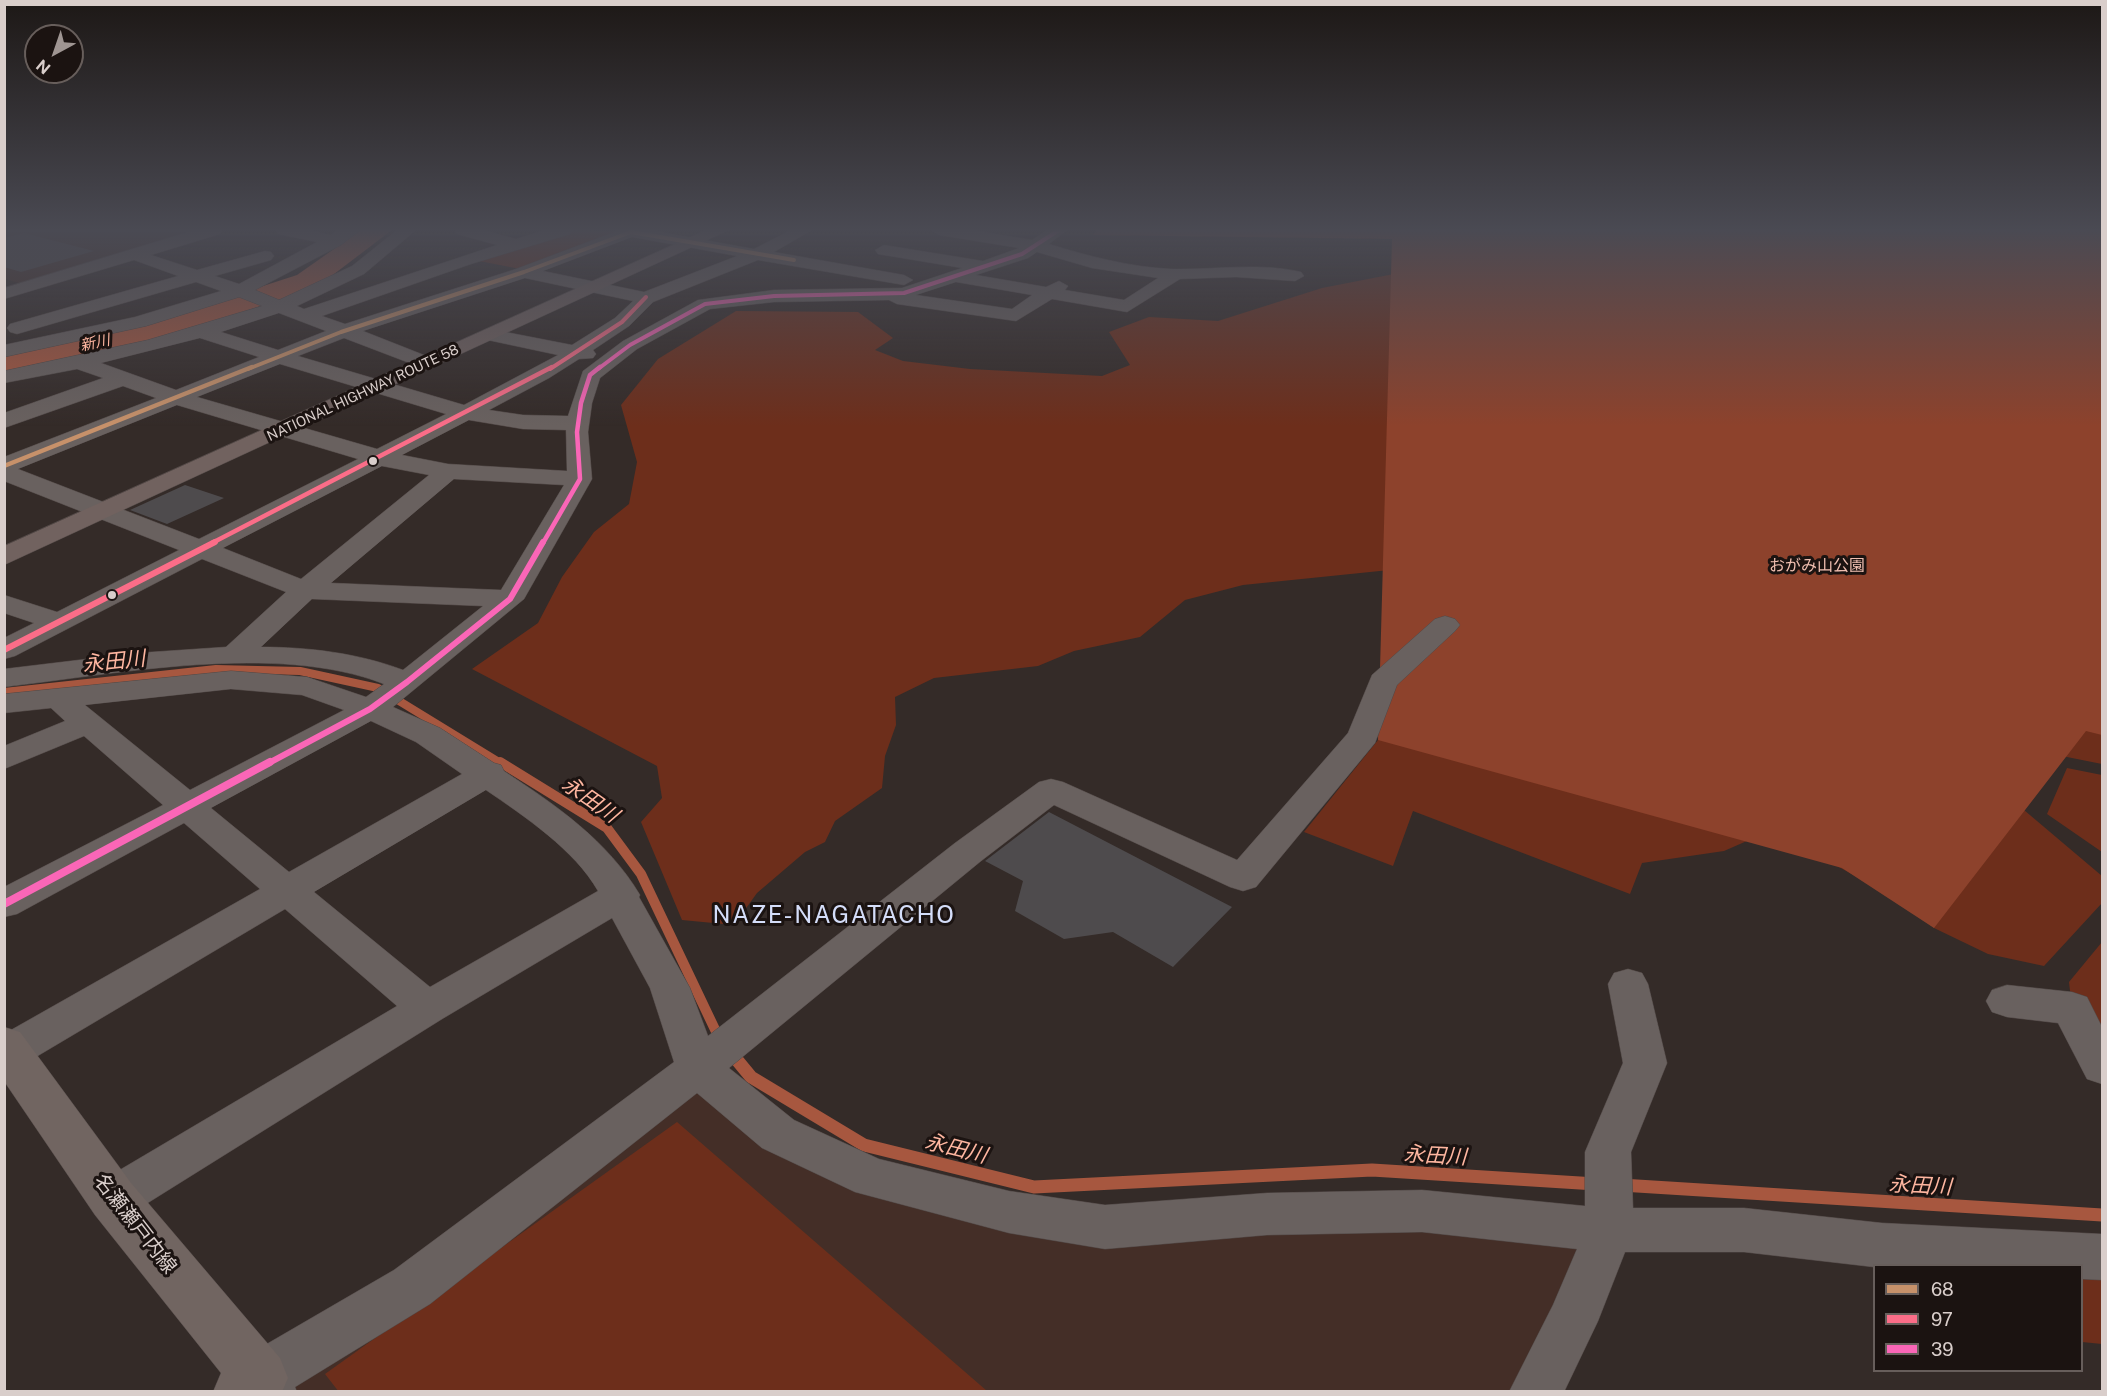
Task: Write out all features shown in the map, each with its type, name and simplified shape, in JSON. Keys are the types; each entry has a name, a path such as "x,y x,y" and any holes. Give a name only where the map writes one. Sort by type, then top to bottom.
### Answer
{"highway":[{"name":"NATIONAL HIGHWAY ROUTE 58","path":"4,557 577,295"}],"main road":[{"name":"名瀬瀬戸内線","path":"6,1051 113,1199 257,1387"}],"street":[{"path":"74,295 104,304"},
{"path":"11,326 135,295"},
{"path":"4,351 139,322 234,295"},
{"path":"247,295 427,363"},
{"path":"4,377 80,363 200,332 310,295"},
{"path":"301,316 362,295"},
{"path":"4,466 275,357 341,332 453,295"},
{"path":"633,295 646,298"},
{"path":"4,650 542,374 622,322 646,298 653,295"},
{"path":"4,904 370,709 510,599 580,478 578,423 581,403 591,375 630,345 705,304 774,296 864,295"},
{"path":"881,295 1016,315 1045,295"},
{"path":"1067,295 1127,306 1144,295"},
{"path":"11,326 50,342"},
{"path":"200,332 275,357 467,413 523,422 578,423"},
{"path":"490,335 611,360"},
{"path":"80,363 177,398 380,458 448,471 580,478"},
{"path":"4,421 121,379"},
{"path":"233,656 305,590 448,471"},
{"path":"4,472 305,590 510,599"},
{"path":"4,603 59,622"},
{"path":"257,1387 412,1287 698,1068 1051,790 1243,878 1363,736 1383,682 1445,625"},
{"path":"4,678 233,656 282,655 361,666 407,682"},
{"path":"4,704 231,680 307,686 370,709 428,735 489,773 547,815 604,869 621,895 670,988 698,1068 778,1134 862,1173 1009,1212 1105,1227 1267,1214 1422,1211 1609,1230 1744,1230 1882,1245 2103,1257"},
{"path":"59,699 427,1008"},
{"path":"4,759 87,723"},
{"path":"6,1051 288,891 489,773"},
{"path":"113,1199 427,1008 621,895"},
{"path":"1536,1392 1572,1321 1609,1230 1608,1152 1645,1063 1628,984"},
{"path":"2007,1001 2072,1008 2103,1067"}],"shaded area":[{"path":"698,1068 778,1134 1009,1212 1609,1230 1536,1391 270,1392"}],"green space":[{"name":"おがみ山公園","path":"1299,295 1444,295 2102,680 2102,764 2057,755 2024,810 2102,876 2102,903 2044,966 1988,954 1934,928 1897,899 1772,830 1724,851 1642,863 1630,894 1413,811 1393,866 1304,832 1378,740 1403,684 1419,567 1243,585 1185,600 1140,637 1074,651 1038,666 934,678 895,697 896,725 885,756 882,788 835,821 825,842 805,852 757,893 734,925 682,920 641,822 662,798 657,766 472,669 538,623 562,577 594,532 629,504 637,462 621,405 658,359 736,311 858,312 893,338 875,350 903,361 970,369 1102,376 1130,365 1109,332 1149,317 1218,321"},
{"path":"1390,295 2102,295 2102,735 2086,731 1934,928 1842,868 1378,740"},
{"path":"2067,768 2102,775 2102,852 2047,814"},
{"path":"2102,942 2102,1067 2072,1008 2069,982"},
{"path":"677,1122 987,1391 339,1392 325,1374"},
{"path":"1936,1247 2102,1257 2102,1344 2083,1342 2083,1264 2067,1264"}],"building":[{"path":"185,485 224,498 167,524 130,510"},
{"path":"1049,812 1232,907 1173,967 1113,932 1064,939 1015,911 1023,881 985,861"}],"waterway":[{"name":"新川","path":"4,362 69,351 161,329 264,295"},
{"name":"永田川","path":"4,692 216,669 300,671 378,688 502,764"},
{"name":"永田川","path":"500,762 607,828 641,874 720,1040"},
{"name":"永田川","path":"732,1054 751,1077 864,1145 1034,1187 1372,1170 1596,1184"},
{"name":"永田川","path":"1621,1185 2102,1215"}],"transit line":[{"name":"68","path":"4,466 341,332 453,295"},
{"name":"39","path":"4,904 370,709 510,599 580,479 577,432 581,403 590,375 630,345 705,304 774,296 864,295"},
{"name":"97","path":"4,650 542,374 622,322 646,297"}],"district":[{"name":"NAZE-NAGATACHO","path":"834,916"}]}
